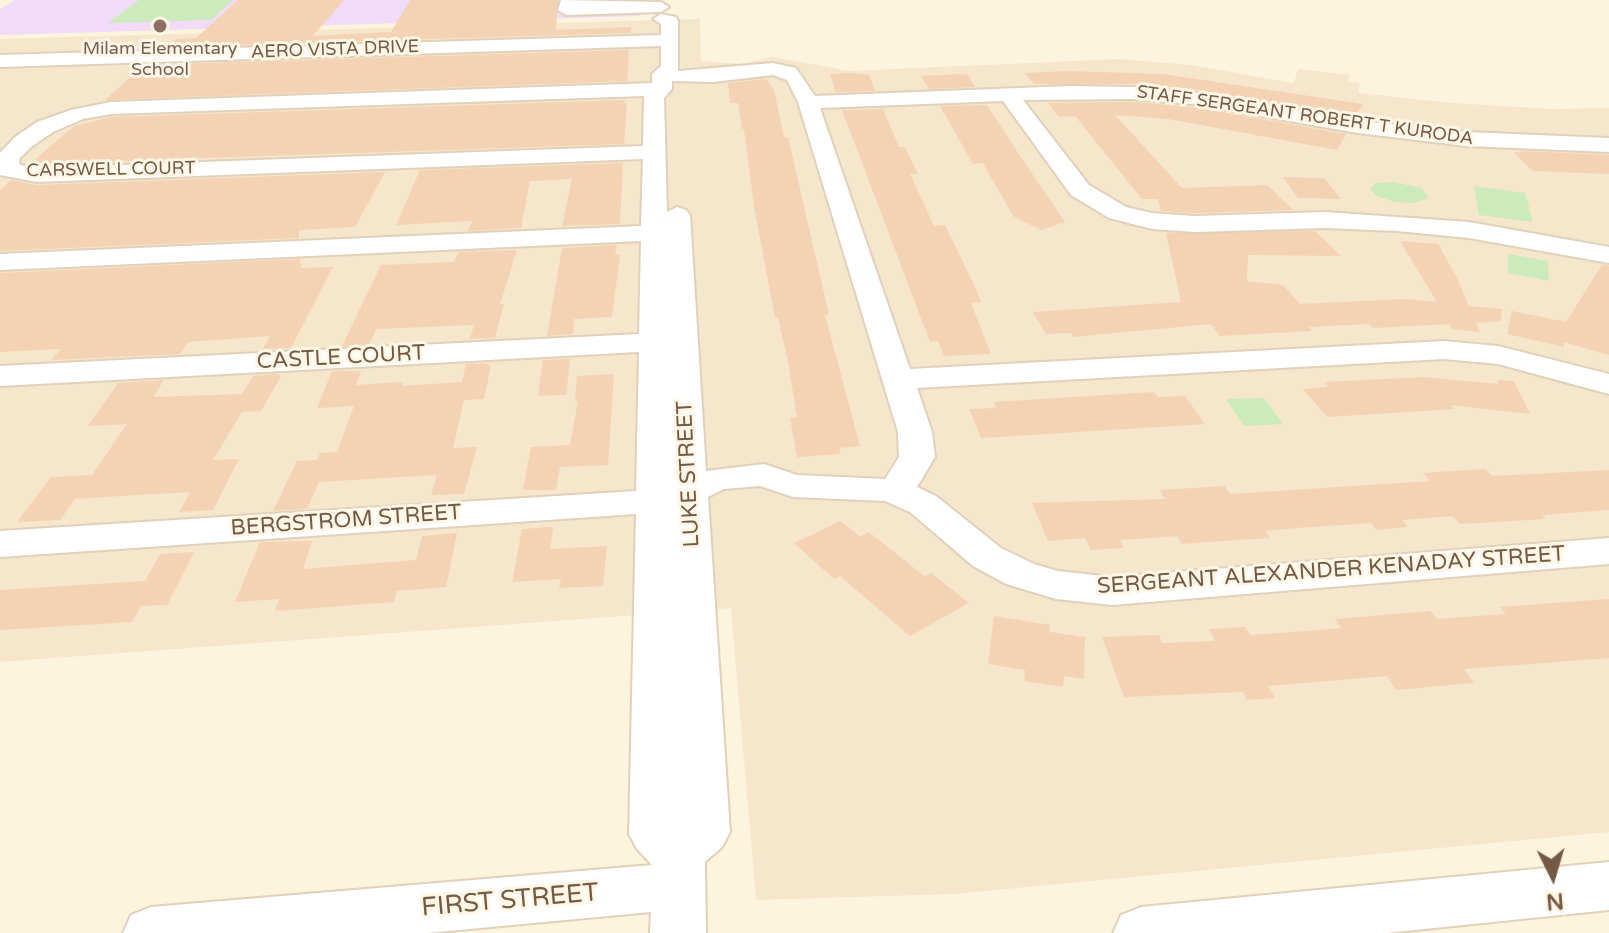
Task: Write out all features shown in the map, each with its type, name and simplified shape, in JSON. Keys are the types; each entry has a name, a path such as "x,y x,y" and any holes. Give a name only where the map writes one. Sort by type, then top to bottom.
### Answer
{"street":[{"path":"615,0 568,1 566,10 661,9"},
{"path":"661,9 653,21 662,40"},
{"name":"AERO VISTA DRIVE","path":"0,61 662,40"},
{"name":"LUKE STREET","path":"662,40 654,69 672,96 666,233 672,496 655,834 678,891"},
{"path":"662,82 680,77 773,69 789,72 795,77 808,102 915,432 917,457 894,491"},
{"name":"LUKE STREET","path":"662,82 654,96 654,152 666,233"},
{"name":"CARSWELL COURT","path":"654,152 37,175 8,170 8,158 23,142 45,127 78,114 111,108 662,82"},
{"name":"STAFF SERGEANT ROBERT T KURODA","path":"808,102 1070,92 1162,95 1374,129 1480,140 1609,145"},
{"path":"1008,94 1080,190 1118,213 1152,221 1195,224 1325,220 1397,223 1469,230 1609,255"},
{"path":"0,262 666,233"},
{"name":"CASTLE COURT","path":"0,376 668,341"},
{"path":"898,379 1444,350 1498,355 1609,384"},
{"name":"SERGEANT ALEXANDER KENADAY STREET","path":"672,496 718,502 767,499 793,486 866,487 894,491 923,504 987,557 1020,574 1056,585 1112,591 1609,551"},
{"name":"BERGSTROM STREET","path":"0,544 672,496"},
{"path":"1141,933 1609,886"},
{"name":"FIRST STREET","path":"151,933 678,891"}],"shaded area":[{"name":"Milam Elementary School","path":"15,0 640,0 639,16 0,35 0,9"},
{"path":"700,19 701,61 742,64 772,57 850,71 1119,59 1191,65 1294,83 1298,69 1350,75 1348,81 1360,83 1358,93 1452,103 1553,109 1609,108 1609,832 953,894 756,900 731,608 0,662 0,39"}],"green space":[{"path":"139,0 233,0 211,20 108,23"},
{"path":"1393,182 1421,188 1429,198 1414,203 1395,202 1377,196 1370,189 1376,183"},
{"path":"1474,186 1525,193 1533,222 1479,215"},
{"path":"1508,254 1548,261 1549,281 1508,273"},
{"path":"1264,398 1283,424 1244,426 1226,399"}],"building":[{"path":"238,0 344,0 313,36 391,32 410,0 558,0 556,30 631,27 631,33 166,47 176,39 196,38"},
{"path":"629,50 627,81 105,100 144,65"},
{"path":"1025,73 1163,74 1363,104 1355,117 1193,89 1132,84 1034,84"},
{"path":"830,74 869,75 875,91 836,92"},
{"path":"968,75 975,87 929,89 921,76"},
{"path":"766,79 774,90 784,137 788,137 829,315 825,315 860,446 839,448 841,454 797,457 790,418 797,417 788,362 778,318 775,318 754,206 744,129 738,103 730,103 728,83"},
{"path":"625,100 624,144 30,164 74,126 111,117"},
{"path":"1132,102 1192,107 1346,134 1337,150 1168,119 1115,115 1182,188 1267,185 1293,210 1161,211 1158,199 1142,199 1075,116 1059,117 1048,103"},
{"path":"987,105 1065,222 1041,230 1013,216 983,163 973,164 940,106"},
{"path":"883,109 899,147 905,147 918,174 910,174 934,226 945,225 975,287 981,302 971,303 991,354 944,356 938,341 930,342 842,110"},
{"path":"1514,153 1609,155 1609,174 1533,171"},
{"path":"623,163 620,224 562,226 572,179 530,181 521,228 468,231 472,221 396,225 420,170"},
{"path":"385,172 355,227 299,230 299,238 0,251 0,190 11,180 37,185"},
{"path":"1283,177 1324,178 1341,199 1298,198"},
{"path":"1315,231 1341,256 1248,255 1247,281 1283,285 1300,304 1406,299 1437,302 1400,241 1438,244 1469,306 1502,309 1501,321 1476,323 1480,332 1452,329 1450,324 1373,328 1369,324 1309,327 1312,331 1220,336 1211,324 1073,337 1071,333 1046,334 1033,312 1181,302 1166,233"},
{"path":"617,245 615,255 620,255 612,317 574,319 573,334 547,336 562,248"},
{"path":"517,250 500,304 504,304 495,338 470,339 474,325 376,329 369,345 342,346 381,265 454,262 459,252"},
{"path":"300,259 301,268 333,267 291,348 263,349 270,336 188,342 180,354 51,360 61,349 0,352 0,273"},
{"path":"1602,265 1609,266 1609,355 1564,342 1564,347 1507,334 1512,311 1566,322"},
{"path":"570,359 566,395 538,396 543,360"},
{"path":"489,363 484,399 464,400 453,448 477,447 464,494 431,495 437,475 319,482 307,509 273,511 297,461 317,460 320,453 337,452 354,406 317,408 332,371 361,371 356,385 403,382 402,386 462,382 466,364"},
{"path":"614,374 608,465 560,467 556,490 523,490 531,447 570,445 578,401 575,401 577,376"},
{"path":"253,376 281,376 261,411 242,412 213,460 239,459 213,510 179,512 190,492 121,496 75,499 60,520 17,522 51,477 92,475 127,424 88,426 118,383 164,380 153,397 242,394"},
{"path":"1423,377 1498,384 1498,380 1514,381 1530,414 1450,405 1455,409 1327,417 1303,389 1329,387 1324,382"},
{"path":"1154,392 1158,397 1185,396 1205,424 981,438 969,409 996,408 994,402"},
{"path":"1485,469 1493,476 1609,470 1609,510 1542,515 1546,519 1460,524 1453,516 1402,520 1408,527 1376,530 1371,523 1296,528 1265,531 1270,538 1182,544 1177,536 1120,540 1124,548 1091,550 1085,538 1048,541 1032,503 1165,499 1160,490 1225,486 1230,494 1430,481 1423,473"},
{"path":"841,521 860,537 869,532 924,576 931,573 969,603 910,636 840,576 834,579 794,543"},
{"path":"553,528 550,549 607,546 603,586 559,588 561,579 512,582 522,529"},
{"path":"457,533 446,587 397,591 394,602 275,611 279,599 235,602 260,542 312,541 303,569 416,560 422,536"},
{"path":"194,552 167,605 141,606 132,622 0,630 0,590 145,581 160,554"},
{"path":"1609,599 1609,658 1464,669 1474,683 1396,690 1387,676 1268,686 1275,698 1247,700 1243,692 1124,697 1102,637 1159,635 1162,643 1215,641 1209,629 1245,627 1250,635 1308,631 1341,628 1335,619 1430,611 1437,619 1506,614 1500,607"},
{"path":"994,616 1050,625 1050,632 1085,637 1084,679 1064,676 1063,687 1024,681 1025,670 988,664"}],"place":[{"name":"Milam Elementary School","path":"160,26"}]}
